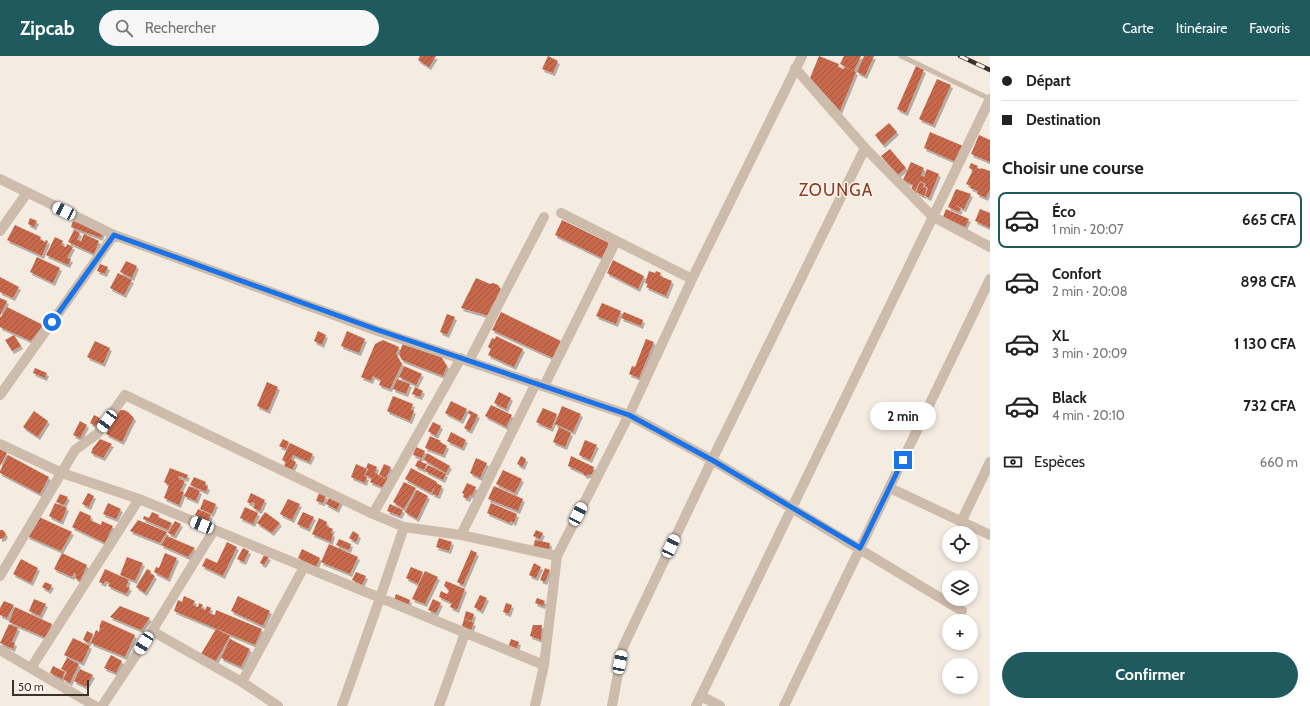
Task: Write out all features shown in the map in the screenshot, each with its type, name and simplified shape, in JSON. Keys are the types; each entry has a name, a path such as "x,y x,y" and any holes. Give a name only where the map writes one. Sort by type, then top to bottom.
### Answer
{"street":[{"path":"535,706 544,666 556,556 629,415 692,279 802,56"},
{"path":"795,68 865,148 932,216 990,247"},
{"path":"696,706 990,99"},
{"path":"612,706 623,647 712,460 865,148"},
{"path":"0,179 114,235 378,330 629,415 712,460 962,611"},
{"path":"0,231 27,193"},
{"path":"561,213 692,279"},
{"path":"373,514 465,359 544,218"},
{"path":"0,395 114,235"},
{"path":"461,535 616,241"},
{"path":"784,706 990,280"},
{"path":"0,576 75,450 97,434 125,395 373,514 404,527 461,535 556,556"},
{"path":"0,444 62,473 139,499 544,666"},
{"path":"961,522 990,462"},
{"path":"890,488 990,535"},
{"path":"31,668 139,499"},
{"path":"342,706 404,527"},
{"path":"102,706 152,630 214,530"},
{"path":"242,682 304,567"},
{"path":"152,630 242,682 278,706"},
{"path":"439,706 465,633"},
{"path":"0,650 95,706"},
{"path":"701,696 720,706"}],"lane":[{"path":"901,56 990,99"}],"building":[{"path":"420,56 436,56 429,67 418,60"},
{"path":"548,56 558,61 553,73 542,69"},
{"path":"819,56 839,64 838,67 844,69 845,67 856,72 840,111 810,78"},
{"path":"844,56 861,56 854,71 840,64"},
{"path":"864,56 874,56 865,76 857,72"},
{"path":"916,66 924,70 906,113 897,109"},
{"path":"937,79 951,85 933,125 919,119"},
{"path":"889,123 897,132 883,145 875,135"},
{"path":"930,132 963,146 956,162 924,148"},
{"path":"979,135 990,140 990,162 971,154"},
{"path":"890,149 906,168 898,175 881,156"},
{"path":"911,162 924,168 921,175 924,177 927,169 939,174 929,198 925,196 928,188 924,186 926,184 920,181 915,191 911,190 913,185 903,180"},
{"path":"971,163 978,166 977,168 990,171 990,189 986,198 977,194 978,191 970,188 971,186 966,184 973,170 969,168"},
{"path":"920,182 924,184 923,187 927,188 924,196 916,192"},
{"path":"956,189 971,194 964,209 955,205 961,209 959,212 948,207"},
{"path":"946,209 969,219 965,227 943,217"},
{"path":"980,209 990,213 990,228 975,221"},
{"path":"30,218 37,221 34,227 28,224"},
{"path":"562,220 609,243 602,258 555,235"},
{"path":"73,221 103,231 101,238 71,227"},
{"path":"15,225 41,237 40,239 45,242 46,240 48,241 42,256 7,240"},
{"path":"74,230 80,233 77,240 81,241 84,234 99,241 94,254 68,242"},
{"path":"55,237 63,241 61,245 66,247 67,244 73,247 67,258 71,259 68,265 46,255"},
{"path":"37,257 60,268 53,283 30,272"},
{"path":"613,260 644,276 638,289 607,273"},
{"path":"126,261 137,266 132,278 120,272"},
{"path":"100,264 108,267 105,274 97,271"},
{"path":"649,271 661,273 660,276 672,281 666,296 646,287 648,284 645,283"},
{"path":"118,273 132,280 124,295 110,288"},
{"path":"0,277 19,287 13,298 0,292"},
{"path":"476,278 490,284 493,283 498,285 500,288 501,291 489,316 461,308"},
{"path":"0,298 7,301 0,316"},
{"path":"602,303 621,311 616,324 596,316"},
{"path":"7,307 43,325 31,341 0,327 0,317"},
{"path":"501,312 561,341 553,358 492,330"},
{"path":"624,312 643,320 641,326 621,318"},
{"path":"447,314 455,317 447,335 440,332"},
{"path":"318,331 326,335 322,345 314,341"},
{"path":"347,331 365,339 359,353 341,346"},
{"path":"14,335 21,346 12,351 5,340"},
{"path":"496,336 523,349 514,367 488,355 491,349 488,347 492,338 495,339"},
{"path":"646,339 654,342 639,378 629,374 632,366 635,367"},
{"path":"383,340 399,347 396,354 402,364 390,389 379,385 381,380 373,376 371,381 361,377 375,344"},
{"path":"95,341 110,348 103,364 87,357"},
{"path":"403,343 440,355 447,366 443,376 402,360 399,354"},
{"path":"404,366 422,374 416,385 399,377"},
{"path":"35,368 47,373 45,378 33,373"},
{"path":"397,379 410,384 406,394 393,389"},
{"path":"267,382 278,387 268,411 257,406"},
{"path":"415,387 423,391 420,397 412,394"},
{"path":"499,392 511,398 506,409 494,403"},
{"path":"393,396 413,404 411,409 414,411 410,421 387,411"},
{"path":"451,401 467,409 461,421 445,413"},
{"path":"491,405 512,415 506,427 485,416"},
{"path":"562,406 581,414 573,432 555,424"},
{"path":"543,408 557,414 551,429 536,422"},
{"path":"119,410 128,412 134,418 122,442 106,434"},
{"path":"469,410 478,415 470,431 464,428 471,415 468,413"},
{"path":"34,411 48,421 38,437 23,427"},
{"path":"94,415 100,418 96,426 90,423"},
{"path":"80,421 87,425 80,438 73,435"},
{"path":"433,422 441,426 436,436 428,431"},
{"path":"559,427 571,433 565,447 553,442"},
{"path":"451,432 466,440 462,448 447,441"},
{"path":"430,436 441,441 440,442 447,446 443,455 425,448"},
{"path":"100,439 112,444 103,458 91,453"},
{"path":"283,439 289,442 286,449 279,446"},
{"path":"585,440 597,445 590,460 579,455"},
{"path":"290,443 313,454 309,462 293,455 291,459 296,462 292,470 284,466 286,462 282,460"},
{"path":"416,447 425,451 422,458 413,455"},
{"path":"0,449 7,453 0,466"},
{"path":"427,453 450,466 446,473 424,460"},
{"path":"8,455 49,477 40,494 0,473"},
{"path":"521,456 526,459 523,467 517,464"},
{"path":"571,456 594,467 592,474 585,476 583,473 568,466"},
{"path":"476,458 487,463 480,478 470,473"},
{"path":"420,459 422,460 421,462 427,464 424,470 415,466"},
{"path":"368,463 377,467 375,473 386,479 386,477 389,478 384,488 370,482 372,478 365,475 368,469 366,468"},
{"path":"356,464 367,469 364,476 367,477 365,483 351,477"},
{"path":"384,464 391,467 386,478 379,475"},
{"path":"428,465 446,474 443,480 425,471"},
{"path":"170,468 188,475 186,479 179,476 178,478 185,481 180,491 184,492 179,505 164,498 169,485 164,482"},
{"path":"411,468 437,482 431,493 405,479"},
{"path":"503,470 522,479 515,493 496,484"},
{"path":"194,477 206,482 205,485 208,487 206,492 190,485"},
{"path":"404,482 416,488 404,509 393,502"},
{"path":"436,483 442,486 438,496 432,494"},
{"path":"467,483 476,487 472,496 470,495 468,499 463,497 464,494 462,493"},
{"path":"189,486 200,491 196,501 184,496"},
{"path":"494,486 523,499 518,511 488,499"},
{"path":"417,490 428,496 417,519 405,512"},
{"path":"88,493 94,496 89,507 82,504"},
{"path":"251,493 265,500 260,511 253,508 255,503 252,502 251,504 247,502"},
{"path":"319,493 326,496 323,503 316,501"},
{"path":"60,494 68,497 64,505 56,502"},
{"path":"330,496 341,501 337,510 326,504"},
{"path":"204,499 216,504 212,514 200,509"},
{"path":"288,499 300,504 292,520 280,514"},
{"path":"55,503 67,508 61,522 49,516"},
{"path":"108,503 121,509 116,519 103,514"},
{"path":"491,503 517,514 514,523 511,521 510,523 487,513"},
{"path":"390,504 403,510 400,516 387,511"},
{"path":"245,507 258,513 253,524 240,518"},
{"path":"198,509 211,515 208,521 195,515"},
{"path":"80,511 91,516 90,520 101,525 102,521 113,526 105,543 72,527"},
{"path":"152,512 159,515 158,517 172,523 168,530 143,519 144,516 149,518"},
{"path":"265,512 280,523 272,533 257,523"},
{"path":"303,512 314,517 308,529 297,524"},
{"path":"39,517 72,532 61,551 27,536"},
{"path":"319,518 327,522 326,526 333,529 331,533 333,534 331,542 312,534"},
{"path":"138,520 167,532 160,543 130,531"},
{"path":"175,521 181,524 174,536 168,533"},
{"path":"0,530 3,530 6,534 4,538 0,539"},
{"path":"536,530 543,533 540,539 533,536"},
{"path":"353,531 359,535 356,542 349,538"},
{"path":"167,536 195,548 188,557 161,545"},
{"path":"439,538 452,542 449,551 436,547"},
{"path":"339,539 351,544 349,550 336,545"},
{"path":"535,540 550,543 549,551 533,548"},
{"path":"227,542 237,547 223,576 202,566 206,558 217,563"},
{"path":"329,544 358,557 350,574 321,562"},
{"path":"243,548 249,551 244,562 237,559"},
{"path":"302,549 320,558 316,567 298,558"},
{"path":"471,550 477,553 463,585 457,582"},
{"path":"62,553 87,565 80,581 75,578 76,574 74,573 72,577 54,569"},
{"path":"165,553 177,558 168,579 154,572 156,567 159,568"},
{"path":"264,555 269,557 264,565 260,563"},
{"path":"127,557 143,563 135,581 120,575"},
{"path":"21,559 38,568 31,583 13,574"},
{"path":"534,563 541,567 536,578 529,575"},
{"path":"411,567 423,572 418,584 406,578"},
{"path":"545,568 550,570 545,582 540,580"},
{"path":"105,569 129,580 126,586 130,588 126,594 108,586 110,583 105,581 104,584 99,582"},
{"path":"147,569 155,576 145,593 136,587"},
{"path":"425,571 438,577 425,604 412,599"},
{"path":"356,572 366,576 362,585 352,580"},
{"path":"446,581 465,589 457,610 450,607 452,603 439,597 441,591 447,594 449,591 444,586"},
{"path":"45,582 52,585 49,591 42,587"},
{"path":"396,594 410,600 408,606 394,600"},
{"path":"480,595 487,598 481,611 474,607"},
{"path":"184,596 195,601 193,605 198,607 199,603 203,605 201,608 205,610 207,606 211,608 209,613 215,615 216,610 262,629 255,645 174,611 178,600 182,602"},
{"path":"238,596 270,611 263,626 231,611"},
{"path":"537,598 545,601 543,606 535,603"},
{"path":"34,599 46,604 40,616 29,611"},
{"path":"433,599 441,603 436,613 428,610"},
{"path":"4,601 14,605 7,618 0,615 0,608"},
{"path":"506,603 512,605 509,614 503,612"},
{"path":"120,606 150,618 141,630 110,617"},
{"path":"15,607 52,624 46,638 9,622"},
{"path":"466,611 474,614 472,621 464,619"},
{"path":"464,619 474,623 471,630 462,626"},
{"path":"102,620 135,635 125,657 91,643 96,630 99,632 99,627"},
{"path":"9,624 18,628 12,642 15,643 13,649 0,643"},
{"path":"533,625 542,625 541,640 530,636"},
{"path":"216,629 230,636 216,661 201,654"},
{"path":"87,631 93,634 89,643 83,640"},
{"path":"73,638 90,646 82,663 64,655"},
{"path":"230,639 250,649 241,667 221,658"},
{"path":"511,639 519,642 516,651 508,648"},
{"path":"111,655 122,661 116,673 104,668"},
{"path":"67,658 79,664 70,683 63,679 67,672 61,669"},
{"path":"53,666 65,672 62,679 50,673"},
{"path":"80,669 93,675 86,687 74,681"}],"railway":[{"path":"960,56 990,70"}],"district":[{"name":"ZOUNGA","path":"836,190"}],"route":[{"path":"52,322 114,235 378,330 629,415 712,460 860,548 903,460"}]}
